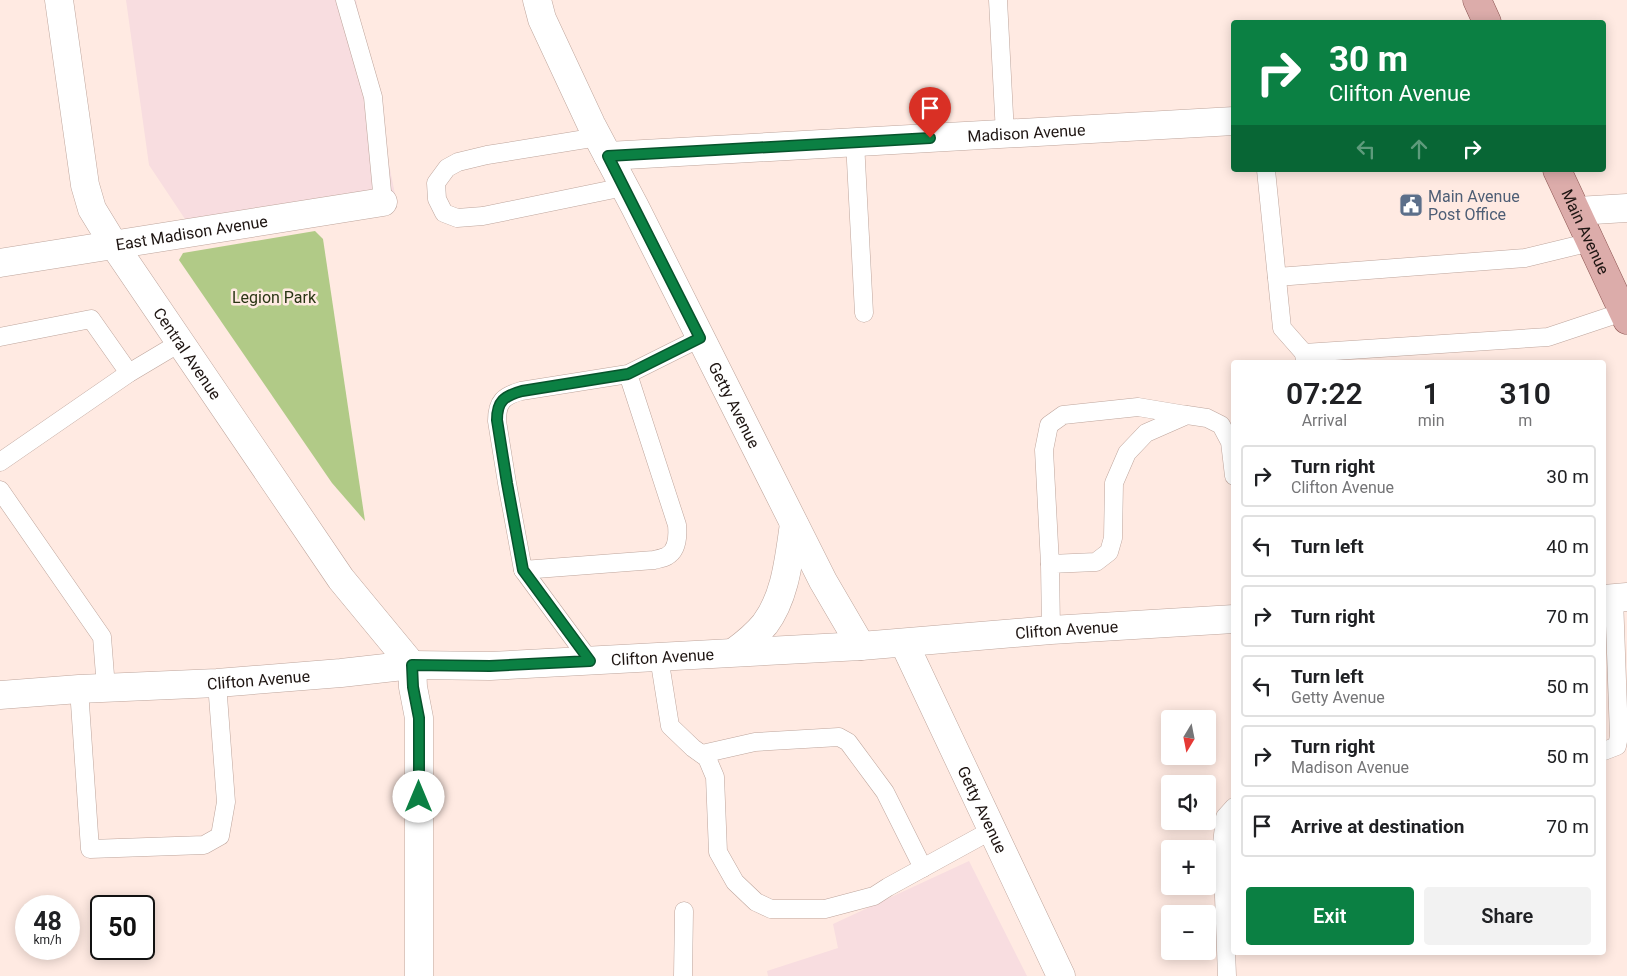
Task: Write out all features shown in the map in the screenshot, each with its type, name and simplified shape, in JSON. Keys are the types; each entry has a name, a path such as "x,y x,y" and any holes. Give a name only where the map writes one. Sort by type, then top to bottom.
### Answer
{"main road":[{"path":"1477,0 1486,20"},
{"name":"Main Avenue","path":"1558,172 1625,316"}],"street":[{"name":"Central Avenue","path":"58,0 85,185 92,209 114,245 341,579 412,665"},
{"name":"Getty Avenue","path":"537,0 542,19 603,147 823,581 861,646"},
{"name":"Madison Avenue","path":"603,147 855,142 1231,120"},
{"name":"East Madison Avenue","path":"0,263 383,202"},
{"path":"1576,211 1627,208"},
{"path":"734,652 753,637 766,623 777,603 785,578 794,524"},
{"name":"Clifton Avenue","path":"0,695 341,674 412,665 490,666 861,646 1052,630 1231,619"},
{"name":"Getty Avenue","path":"904,643 1061,976"},
{"path":"412,665 413,687 419,718 419,976"}],"lane":[{"path":"345,0 373,98 383,202"},
{"path":"998,0 1005,134"},
{"path":"855,142 864,313"},
{"path":"603,147 487,155 458,162 447,168 436,183 437,199 444,213 457,218 484,216 624,187"},
{"path":"1266,172 1282,328 1305,358 1548,337 1625,316"},
{"path":"1277,278 1525,258 1591,242"},
{"path":"0,336 91,319 129,373"},
{"path":"590,661 523,570 507,483 497,410 501,401 510,394 628,374 700,338"},
{"path":"0,462 129,373 181,342"},
{"path":"523,570 654,560 668,556 675,547 678,537 677,525 628,374"},
{"path":"1052,630 1044,450 1049,425 1063,415 1138,407 1207,418 1221,425 1230,442 1231,450"},
{"path":"1050,564 1096,562 1109,552 1113,538 1114,482 1128,453 1146,433 1187,415"},
{"path":"0,490 102,637 106,688"},
{"path":"1606,750 1616,746 1619,736 1615,598"},
{"path":"660,657 670,726 693,748 707,758 714,777 718,852 735,882 756,902 771,909 825,909 874,896 992,830"},
{"path":"79,689 90,849 204,846 220,836 226,802 217,683"},
{"path":"702,754 755,742 839,737 848,742 885,792 923,868"},
{"path":"1227,976 1222,844 1225,817 1231,810"},
{"path":"683,976 684,911"}],"shaded area":[{"path":"126,0 356,0 397,204 187,222 149,165"},
{"path":"969,861 1027,976 768,976 767,971 838,948 833,924"}],"green space":[{"name":"Legion Park","path":"315,231 323,239 365,521 332,483 179,260 183,253"}],"place":[{"name":"Main Avenue Post Office","path":"1411,205"}],"route":[{"path":"419,797 419,718 413,687 412,665 490,666 590,661 523,570 497,420 497,410 501,401 510,394 522,391 628,374 700,338 608,156 930,138"}]}
